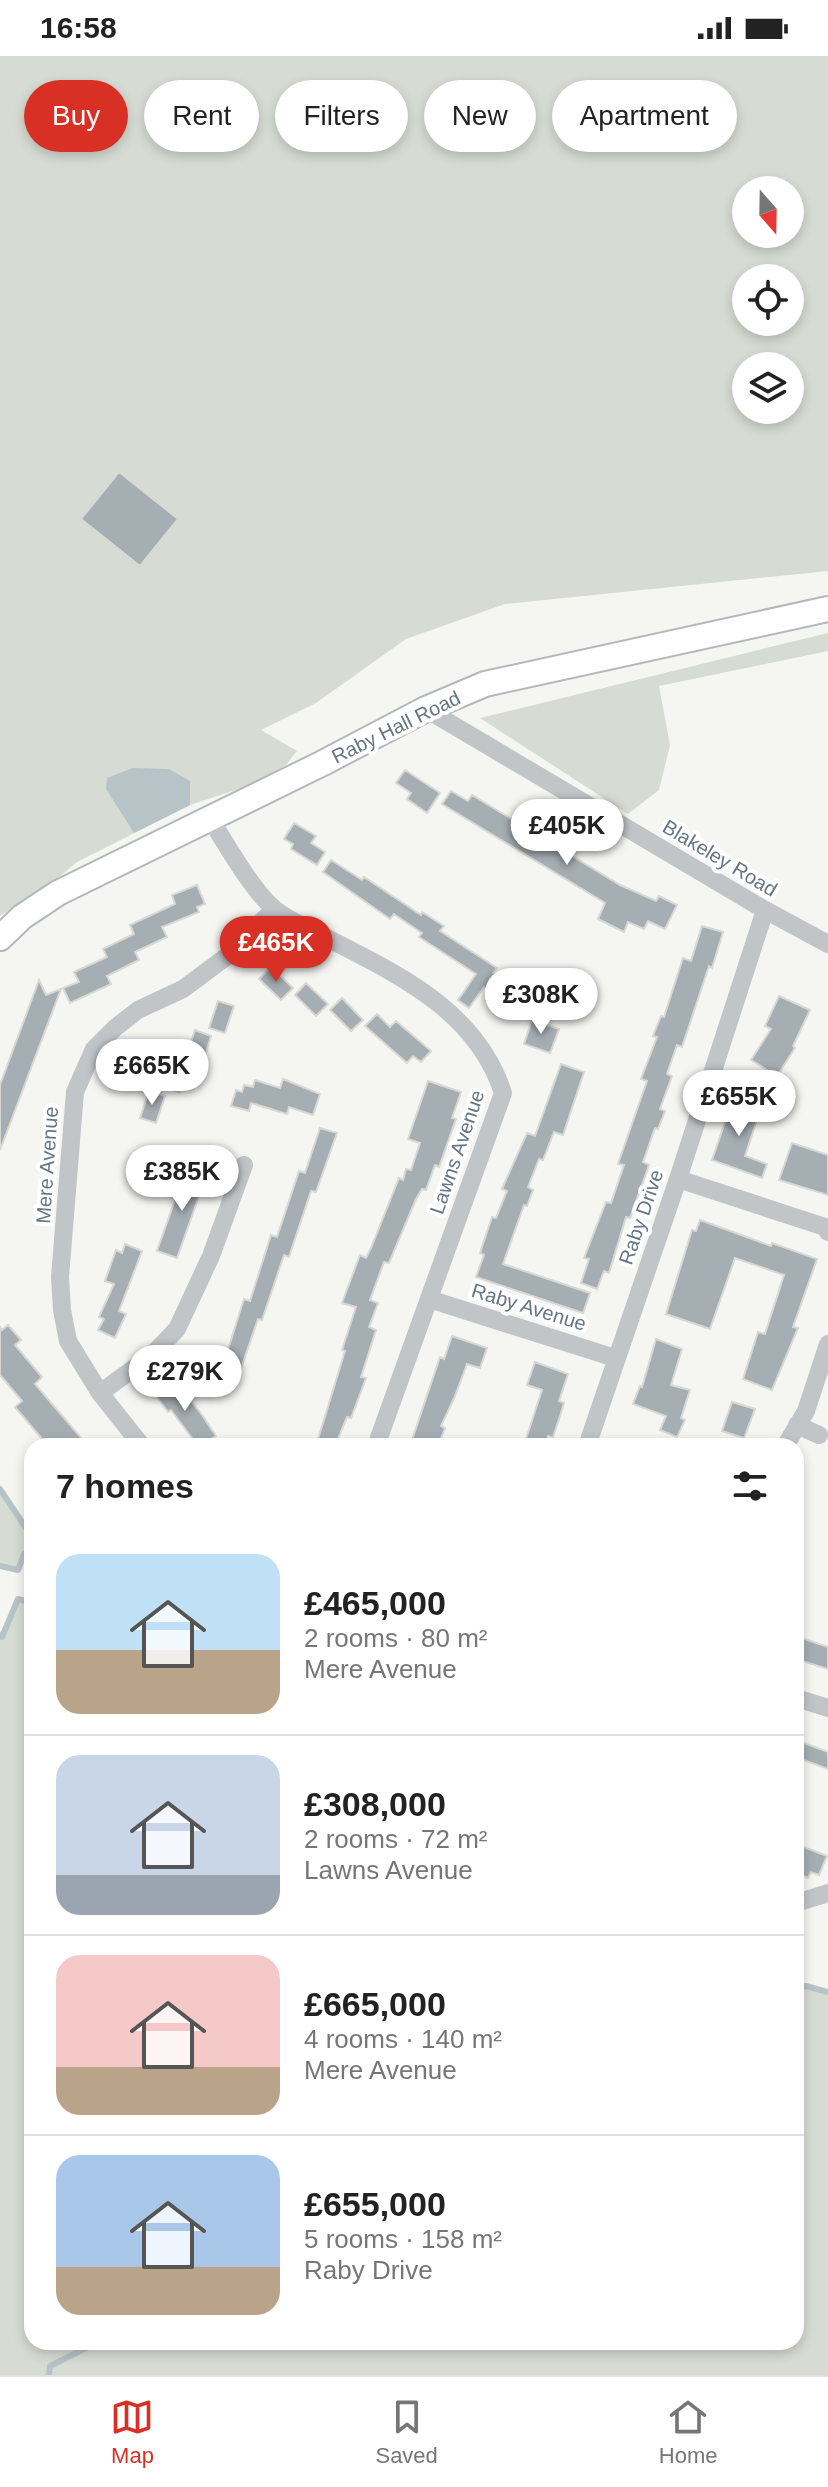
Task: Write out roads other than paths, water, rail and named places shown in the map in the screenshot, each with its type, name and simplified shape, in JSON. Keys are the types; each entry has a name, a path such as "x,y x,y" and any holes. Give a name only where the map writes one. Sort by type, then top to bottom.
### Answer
{"street":[{"name":"Raby Hall Road","path":"0,938 22,917 58,893 426,709 485,684 828,609"},
{"name":"Blakeley Road","path":"426,709 765,910 828,944"},
{"name":"Lawns Avenue","path":"209,817 239,864 274,909 403,977 438,1002 459,1019 497,1072 503,1093 429,1299"},
{"name":"Mere Avenue","path":"136,1438 100,1393 68,1341 62,1310 60,1277 75,1092 94,1049 115,1028 138,1010 183,989 230,954 274,909"},
{"name":"Raby Drive","path":"590,1438 765,910"},
{"path":"100,1393 152,1355 177,1329 211,1256 244,1165"},
{"path":"678,1179 825,1227 828,1232"},
{"name":"Raby Avenue","path":"429,1299 615,1358"},
{"path":"379,1438 429,1299"},
{"path":"790,1438 806,1411 828,1344"},
{"path":"797,1425 819,1435"},
{"path":"804,1700 828,1708"},
{"path":"804,1900 828,1893"}],"waterway":[{"path":"0,1489 24,1525"},
{"path":"0,1566 18,1570 24,1554"},
{"path":"0,1635 2,1637 18,1599 24,1601"},
{"path":"804,1986 828,1992"},
{"path":"49,2375 50,2366 82,2350"}]}
